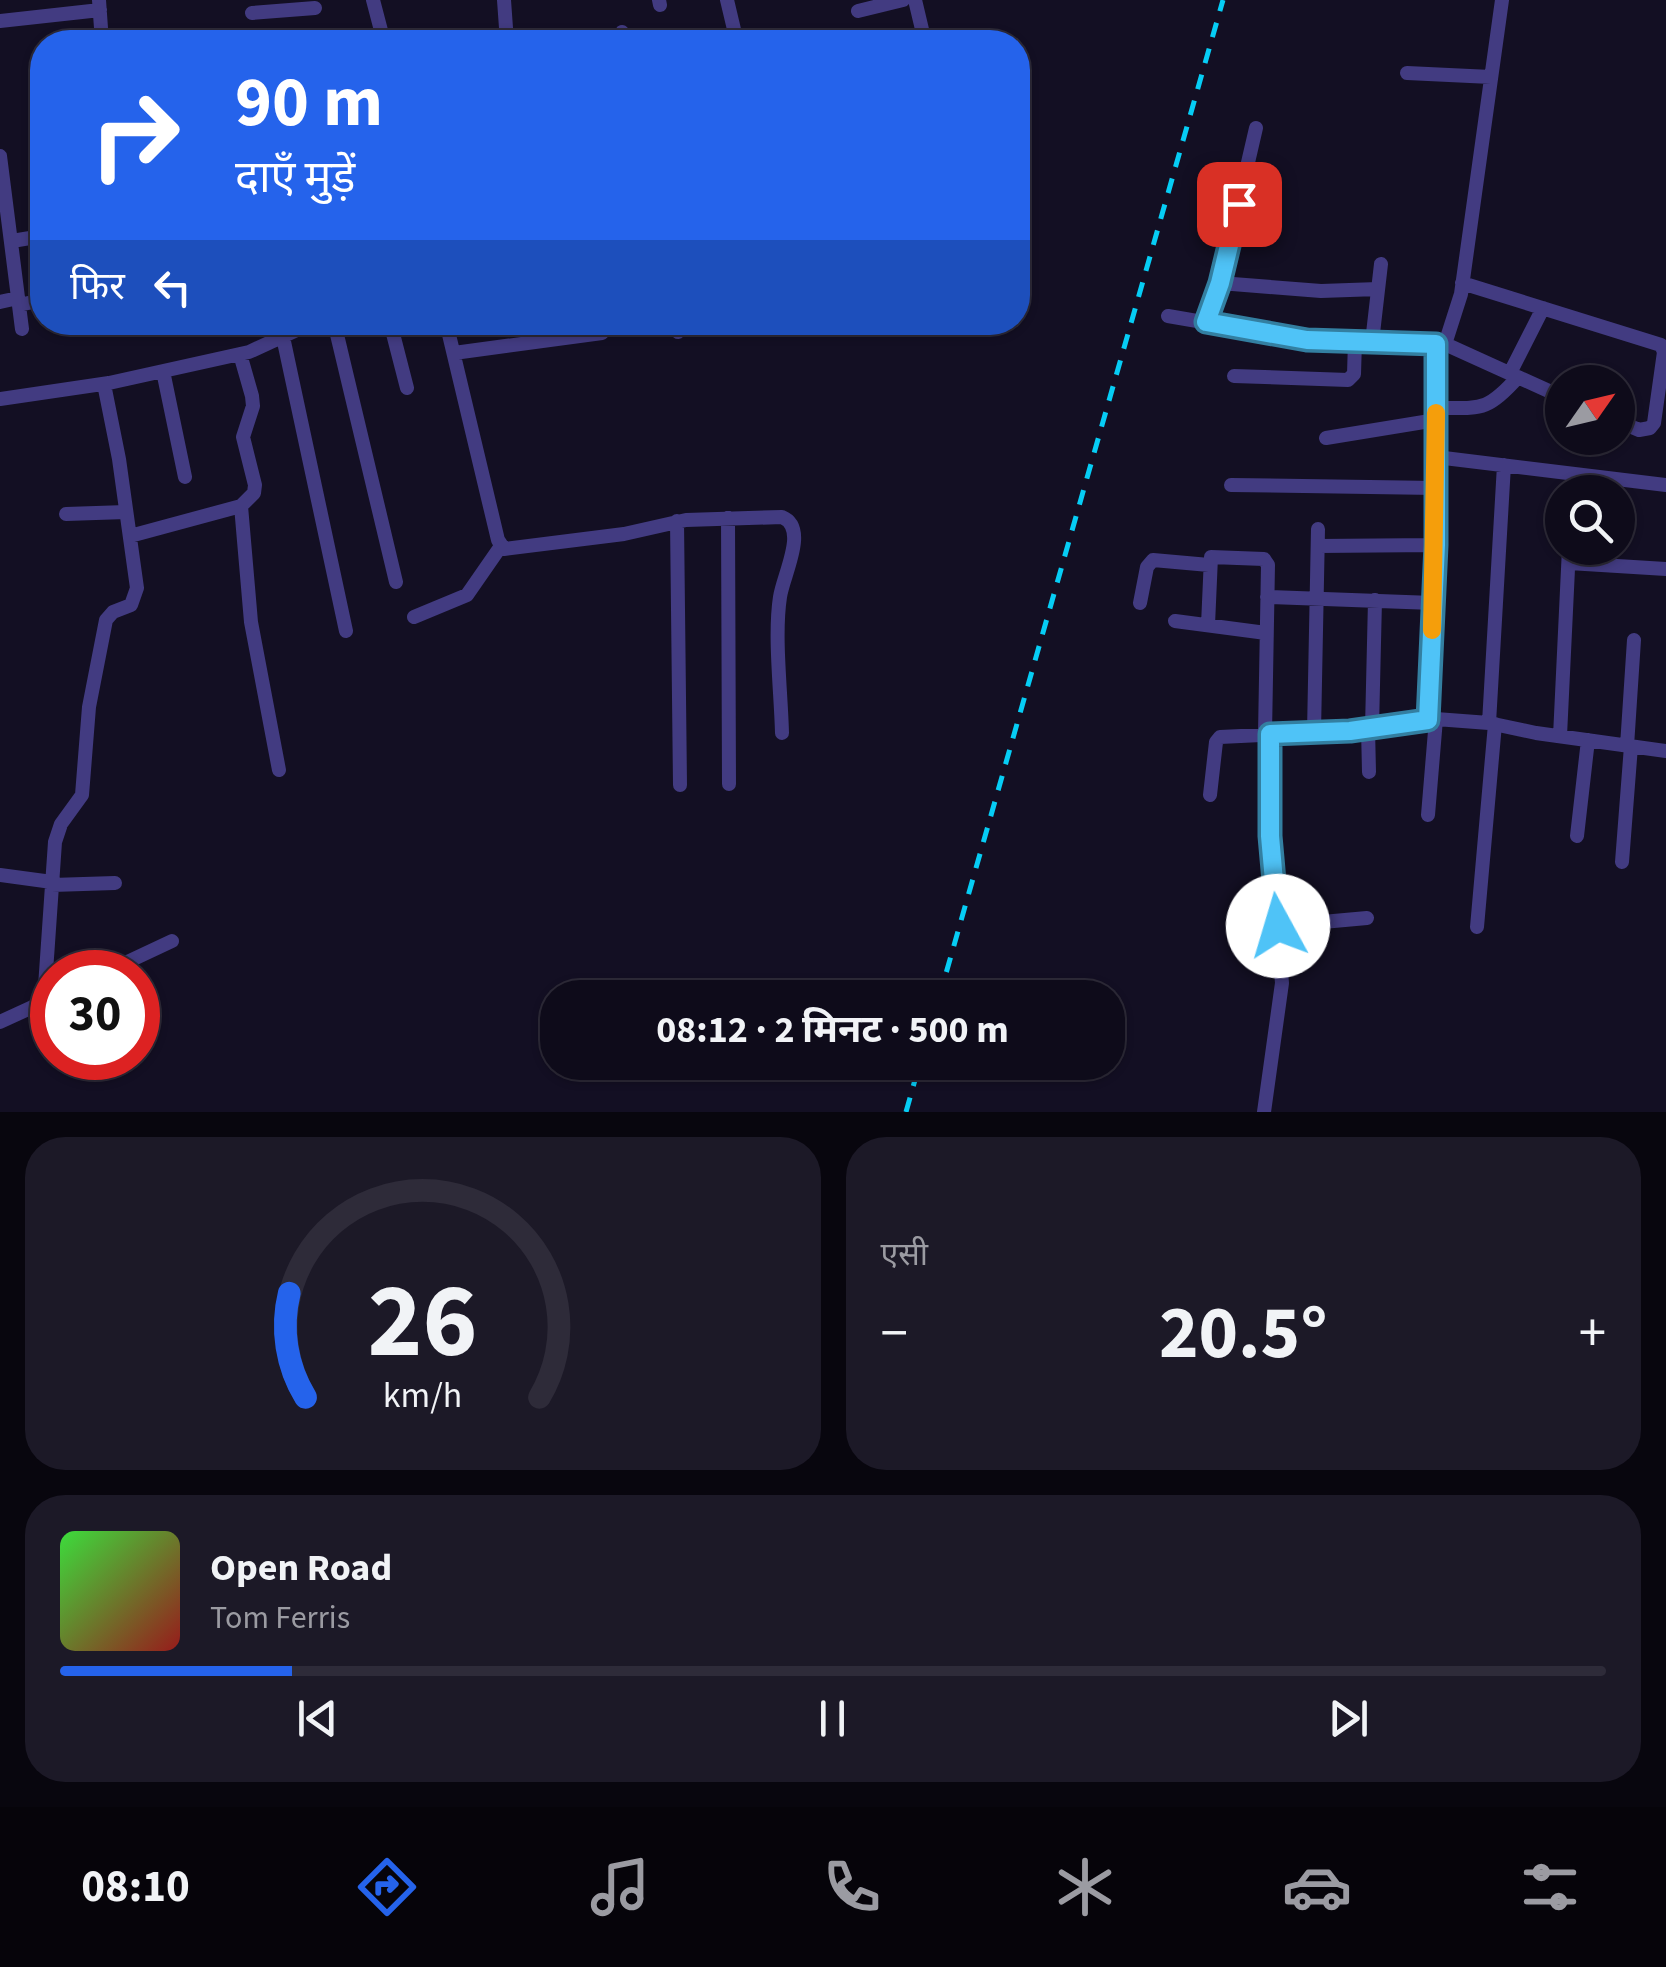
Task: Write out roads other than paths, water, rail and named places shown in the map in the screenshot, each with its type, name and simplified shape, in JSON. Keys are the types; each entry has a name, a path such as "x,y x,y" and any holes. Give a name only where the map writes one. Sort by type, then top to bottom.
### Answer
{"street":[{"path":"373,0 381,30"},
{"path":"504,0 506,30"},
{"path":"727,0 734,30"},
{"path":"858,11 903,0"},
{"path":"915,0 922,30"},
{"path":"1428,816 1440,344 1462,283 1502,0"},
{"path":"0,20 100,5 101,30"},
{"path":"251,7 315,8"},
{"path":"1407,73 1490,77"},
{"path":"1206,322 1220,283 1256,128"},
{"path":"0,156 22,329"},
{"path":"12,241 30,238"},
{"path":"1234,376 1348,380 1354,374 1364,342 1381,264"},
{"path":"1220,283 1320,291 1378,289"},
{"path":"1462,283 1657,342 1663,348 1664,362 1654,423 1650,428 1635,429"},
{"path":"0,302 30,301"},
{"path":"1326,438 1488,406 1498,400 1514,375 1544,308"},
{"path":"1168,316 1291,338 1440,344 1545,389"},
{"path":"0,399 104,384 240,354 260,349 284,335"},
{"path":"293,335 346,631"},
{"path":"337,335 396,582"},
{"path":"393,335 407,388"},
{"path":"414,617 467,595 500,546 449,335"},
{"path":"454,354 582,335"},
{"path":"130,536 241,506 254,493 242,437 252,396 240,354"},
{"path":"163,371 185,477"},
{"path":"50,950 57,833 82,795 89,707 106,620 136,599 130,536 104,384"},
{"path":"1436,456 1666,484"},
{"path":"1476,928 1492,723 1504,465"},
{"path":"1231,485 1436,488"},
{"path":"241,506 251,622 279,770"},
{"path":"66,514 126,512"},
{"path":"500,546 512,551 624,534 677,521 782,517 794,526 779,603 782,732"},
{"path":"728,518 728,784"},
{"path":"677,521 680,786"},
{"path":"1314,732 1318,529"},
{"path":"1318,546 1436,545"},
{"path":"1208,625 1209,565 1214,556 1264,559 1268,566 1270,836 1282,983 1264,1112"},
{"path":"1140,603 1147,566 1153,560 1209,565"},
{"path":"1560,736 1569,565"},
{"path":"1635,565 1666,569"},
{"path":"1267,597 1433,603"},
{"path":"1368,772 1376,600"},
{"path":"1175,621 1266,633"},
{"path":"1622,862 1634,640"},
{"path":"1210,795 1218,739 1268,734 1432,720 1492,723 1666,752"},
{"path":"1577,836 1588,740"},
{"path":"0,876 52,883 115,884"},
{"path":"1278,926 1367,918"},
{"path":"154,950 172,942"},
{"path":"0,1022 30,1008"}],"railway":[{"path":"944,980 1223,0"},
{"path":"906,1112 915,1080"}]}
